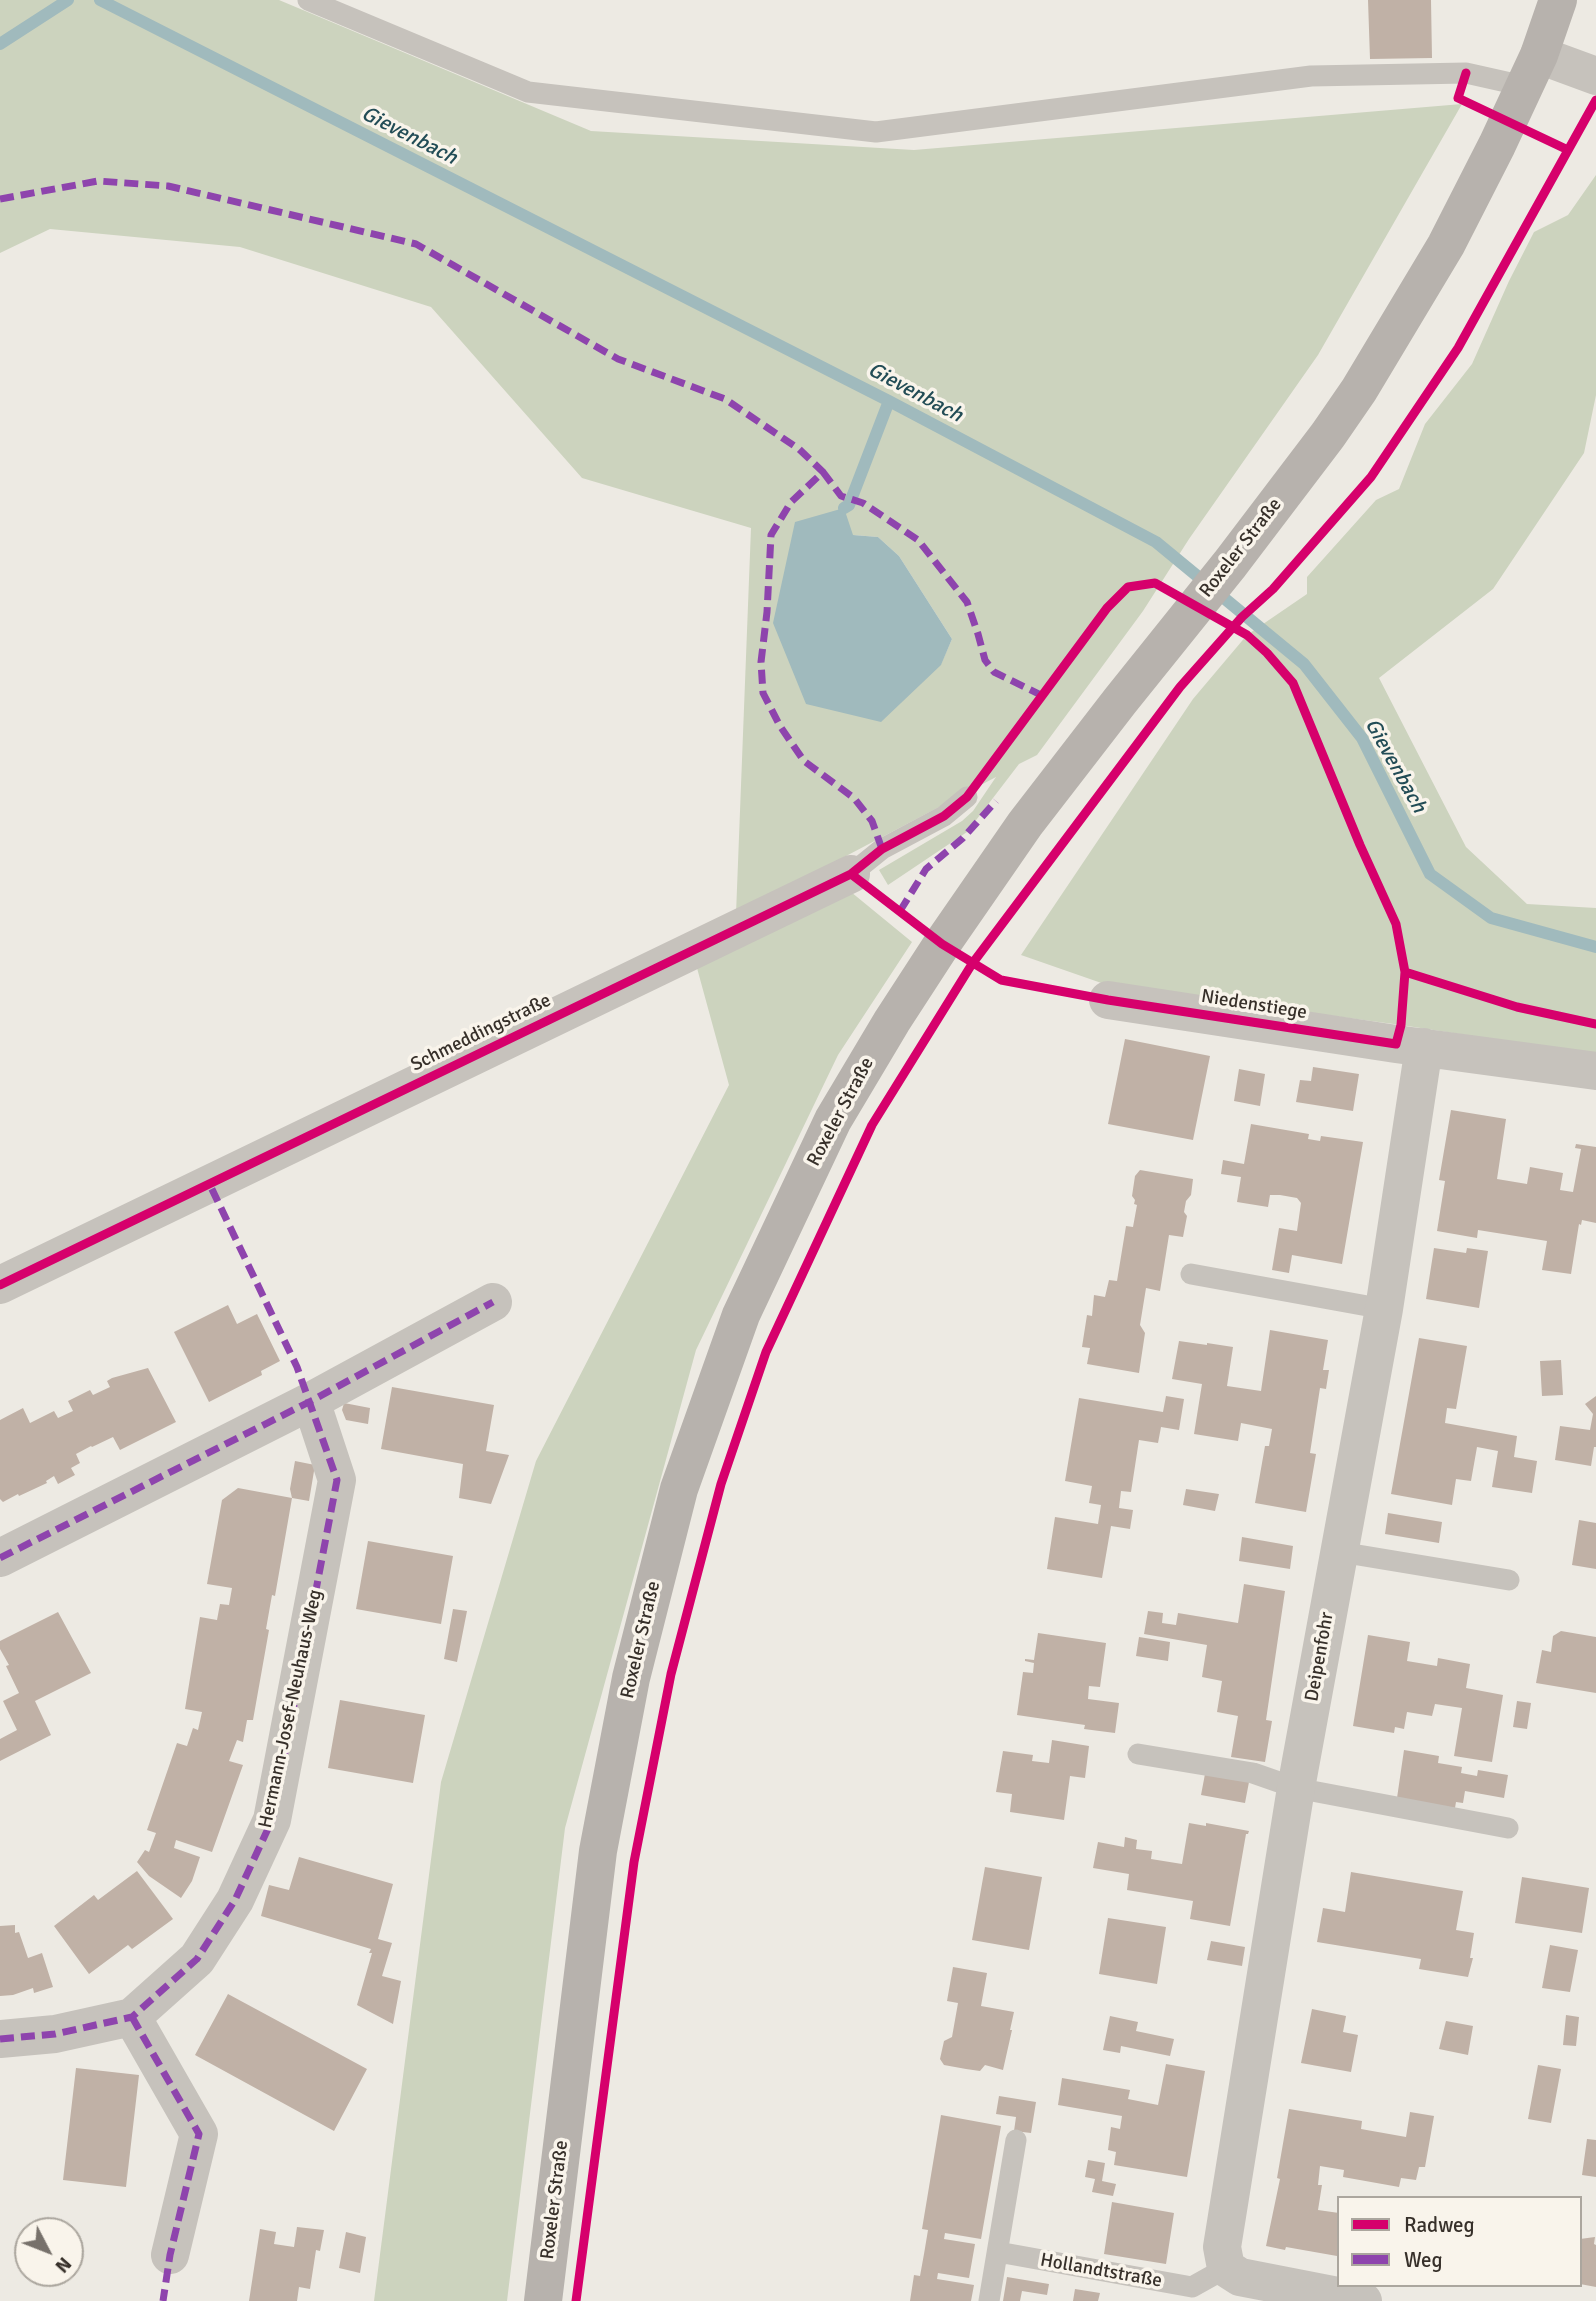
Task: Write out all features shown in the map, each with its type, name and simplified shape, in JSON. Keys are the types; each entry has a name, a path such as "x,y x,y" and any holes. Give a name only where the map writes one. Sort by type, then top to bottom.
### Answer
{"main road":[{"name":"Roxeler Straße","path":"542,2301 598,1851 631,1678 678,1489 741,1315 833,1119 892,1021 1025,824 1230,564 1359,390 1446,245 1532,71 1558,0"}],"street":[{"path":"1532,71 1596,76"},
{"name":"Schmeddingstraße","path":"0,1285 851,874"},
{"name":"Niedenstiege","path":"1108,1000 1596,1072"},
{"name":"Deipenfohr","path":"1226,2267 1222,2247 1296,1788 1384,1309 1424,1047"},
{"path":"0,1558 311,1401 493,1302"},
{"name":"Hermann-Josef-Neuhaus-Weg","path":"0,2039 55,2034 132,2017 197,1959 235,1900 272,1820 337,1480 311,1401"},
{"path":"132,2017 199,2134 170,2255"},
{"path":"1226,2267 1240,2277 1363,2301"}],"lane":[{"path":"308,0 528,92 876,132 1311,76 1532,71"},
{"name":"Schmeddingstraße","path":"851,874 882,849 944,817 967,797"},
{"path":"1191,1274 1384,1309"},
{"path":"1340,1552 1509,1580"},
{"path":"1139,1754 1253,1773 1296,1788 1508,1828"},
{"path":"989,2301 1016,2140"},
{"name":"Hollandtstraße","path":"998,2252 1192,2287 1226,2267"}],"green space":[{"path":"0,0 279,0 591,131 914,150 1462,104 1318,355 1189,539 1143,611 1037,755 1019,764 967,832 888,885 879,870 962,821 973,811 996,777 736,914 751,528 582,478 431,307 240,247 50,229 0,253","holes":["853,535 878,537 899,556 952,639 941,664"]},
{"path":"1596,175 1596,395 1584,453 1493,589 1379,678 1466,847 1527,904 1596,908 1596,1055 1401,1025 1110,986 1021,955 1193,699 1247,635 1307,594 1307,577 1376,500 1399,489 1425,424 1472,364 1534,232 1568,215"},
{"path":"851,892 912,942 838,1055 696,1350 565,1828 507,2301 374,2301 441,1782 536,1461 729,1085 697,968"}],"water":[{"path":"844,508 853,535 878,537 899,556 952,639 941,665 881,722 806,704 773,623 795,522"}],"building":[{"path":"1368,0 1431,0 1432,58 1370,59"},
{"path":"1125,1039 1210,1056 1193,1140 1108,1124"},
{"path":"1313,1067 1359,1074 1353,1111 1296,1102 1300,1080 1311,1081"},
{"path":"1239,1069 1265,1074 1260,1106 1234,1101"},
{"path":"1451,1110 1506,1119 1497,1179 1527,1184 1530,1167 1563,1173 1560,1190 1573,1192 1581,1149 1575,1148 1576,1144 1596,1147 1596,1223 1582,1220 1581,1225 1579,1224 1571,1274 1542,1270 1547,1241 1478,1230 1477,1238 1437,1231 1445,1181 1439,1180"},
{"path":"1251,1124 1309,1134 1308,1139 1320,1141 1321,1136 1363,1142 1342,1264 1292,1255 1289,1273 1272,1270 1279,1228 1297,1231 1301,1203 1297,1198 1280,1195 1270,1195 1268,1207 1237,1202 1241,1177 1221,1174 1223,1160 1244,1164"},
{"path":"1140,1170 1193,1179 1191,1195 1186,1201 1184,1212 1187,1216 1183,1237 1169,1235 1160,1291 1146,1288 1140,1325 1145,1333 1139,1373 1087,1364 1090,1348 1082,1347 1087,1315 1092,1316 1094,1295 1105,1297 1109,1280 1117,1281 1126,1226 1133,1227 1137,1205 1134,1204 1132,1196 1135,1176"},
{"path":"1434,1248 1466,1253 1467,1248 1488,1251 1479,1308 1426,1299"},
{"path":"228,1305 237,1324 257,1314 280,1361 261,1371 262,1375 209,1402 174,1332"},
{"path":"1270,1330 1328,1340 1323,1370 1329,1370 1326,1389 1320,1388 1310,1453 1316,1454 1306,1512 1255,1503 1265,1446 1269,1446 1272,1429 1241,1423 1238,1441 1194,1434 1202,1384 1172,1379 1179,1341 1207,1343 1233,1347 1227,1386 1261,1391"},
{"path":"1419,1338 1467,1346 1456,1409 1447,1408 1445,1423 1517,1436 1514,1457 1537,1461 1532,1493 1492,1487 1498,1451 1477,1447 1471,1481 1456,1479 1452,1505 1391,1494"},
{"path":"1561,1360 1563,1395 1542,1396 1540,1361"},
{"path":"148,1368 176,1422 120,1450 113,1437 91,1446 76,1454 80,1463 71,1468 75,1475 58,1484 54,1476 46,1481 47,1483 19,1496 18,1494 3,1502 0,1499 0,1420 23,1408 30,1423 54,1411 58,1418 73,1411 68,1401 90,1390 93,1395 110,1387 107,1381 112,1378"},
{"path":"392,1387 494,1405 486,1451 509,1455 491,1504 459,1498 463,1464 381,1449"},
{"path":"1166,1396 1184,1399 1179,1430 1161,1427 1158,1443 1139,1440 1131,1492 1121,1491 1119,1508 1133,1510 1130,1529 1111,1526 1102,1578 1047,1569 1055,1517 1098,1524 1101,1505 1089,1503 1092,1486 1065,1481 1079,1398 1163,1412"},
{"path":"1596,1396 1596,1447 1591,1466 1555,1460 1560,1426 1590,1430 1593,1414 1585,1404"},
{"path":"344,1403 370,1408 368,1424 346,1420 342,1410"},
{"path":"295,1461 315,1465 309,1501 292,1498 290,1489"},
{"path":"238,1488 292,1498 275,1596 272,1595 266,1629 269,1630 253,1720 247,1720 243,1742 237,1740 229,1761 243,1765 212,1852 176,1840 174,1848 200,1857 192,1881 181,1898 149,1876 137,1862 145,1850 149,1852 156,1833 147,1830 177,1743 187,1746 193,1728 198,1730 202,1712 185,1709 200,1617 217,1620 220,1604 229,1605 232,1588 207,1584 222,1500"},
{"path":"1186,1489 1219,1494 1215,1511 1183,1505"},
{"path":"1388,1513 1442,1522 1439,1543 1385,1534"},
{"path":"1579,1520 1596,1523 1596,1569 1572,1565"},
{"path":"1242,1537 1293,1546 1290,1569 1239,1561"},
{"path":"368,1541 453,1556 441,1624 356,1609"},
{"path":"1244,1584 1285,1591 1266,1720 1272,1721 1265,1762 1231,1757 1238,1716 1217,1712 1222,1681 1202,1677 1207,1645 1144,1634 1148,1611 1163,1613 1162,1623 1176,1625 1178,1613 1238,1623"},
{"path":"453,1609 467,1611 457,1662 444,1659"},
{"path":"58,1612 91,1673 35,1701 51,1735 0,1761 0,1739 17,1730 3,1701 19,1693 6,1666 9,1665 0,1649 0,1641"},
{"path":"1561,1631 1596,1637 1596,1693 1536,1683 1542,1650 1551,1652 1553,1636"},
{"path":"1038,1633 1106,1643 1100,1687 1089,1686 1088,1699 1119,1703 1115,1733 1084,1729 1085,1725 1017,1715 1023,1672 1033,1673 1034,1663 1025,1659 1034,1660"},
{"path":"1368,1635 1410,1642 1407,1661 1437,1666 1438,1658 1470,1664 1466,1688 1503,1695 1492,1762 1454,1756 1462,1708 1435,1704 1432,1716 1407,1712 1404,1729 1395,1727 1394,1733 1353,1726"},
{"path":"1139,1637 1170,1642 1168,1661 1136,1656"},
{"path":"340,1700 425,1715 413,1783 328,1768"},
{"path":"1517,1701 1531,1703 1527,1729 1513,1727"},
{"path":"1052,1740 1089,1746 1085,1778 1070,1776 1064,1820 1010,1812 1012,1794 996,1792 1003,1751 1033,1755 1032,1761 1049,1763"},
{"path":"1404,1750 1439,1756 1438,1763 1462,1767 1461,1773 1477,1776 1478,1770 1508,1775 1504,1798 1465,1791 1463,1803 1456,1802 1455,1808 1397,1798"},
{"path":"1205,1774 1249,1782 1245,1803 1201,1795"},
{"path":"1189,1823 1206,1826 1206,1823 1249,1831 1246,1834 1230,1926 1190,1919 1193,1901 1127,1890 1129,1874 1093,1868 1098,1842 1124,1847 1125,1837 1137,1840 1136,1849 1152,1851 1151,1859 1182,1864"},
{"path":"299,1857 393,1884 378,1939 392,1943 382,1976 401,1981 393,2024 357,2005 371,1949 261,1916 269,1885 289,1890"},
{"path":"985,1867 1042,1877 1029,1950 972,1940"},
{"path":"137,1871 173,1919 132,1949 128,1945 89,1974 54,1926 94,1895 98,1900"},
{"path":"1351,1872 1463,1891 1456,1930 1474,1933 1470,1958 1473,1958 1468,1977 1419,1969 1421,1959 1317,1942 1323,1908 1345,1912"},
{"path":"1522,1877 1589,1888 1582,1933 1515,1923"},
{"path":"1108,1918 1166,1927 1157,1984 1099,1974"},
{"path":"15,1925 15,1933 19,1932 28,1958 42,1953 53,1987 34,1993 33,1988 0,1996 0,1926"},
{"path":"1211,1941 1245,1947 1242,1966 1207,1960"},
{"path":"1550,1945 1578,1950 1570,1992 1542,1988"},
{"path":"953,1967 987,1973 981,2006 1014,2012 1003,2070 985,2065 980,2071 966,2069 944,2065 940,2059 944,2041 952,2037 958,2003 947,2001"},
{"path":"228,1994 367,2069 334,2131 195,2055"},
{"path":"1312,2009 1346,2016 1343,2032 1358,2035 1351,2072 1301,2063"},
{"path":"1566,2015 1579,2017 1576,2046 1563,2045"},
{"path":"1110,2016 1138,2022 1136,2031 1174,2039 1170,2056 1121,2046 1120,2053 1103,2050"},
{"path":"1446,2021 1473,2026 1468,2055 1439,2049"},
{"path":"1166,2064 1205,2071 1187,2177 1114,2165 1116,2152 1108,2150 1111,2127 1120,2129 1122,2116 1058,2105 1062,2078 1130,2090 1128,2099 1158,2105"},
{"path":"1538,2065 1561,2069 1551,2123 1528,2119"},
{"path":"76,2068 139,2075 126,2187 63,2180"},
{"path":"999,2096 1036,2102 1031,2133 1014,2131 1016,2117 996,2114"},
{"path":"1289,2109 1362,2121 1361,2129 1406,2137 1410,2112 1434,2116 1425,2167 1419,2167 1416,2180 1401,2178 1399,2187 1343,2177 1344,2170 1320,2166 1318,2185 1322,2185 1318,2210 1337,2213 1337,2256 1266,2246 1280,2179 1277,2178"},
{"path":"941,2115 1001,2126 981,2239 945,2233 944,2239 975,2244 969,2278 938,2273 937,2279 974,2285 971,2301 910,2301 914,2275 920,2276 928,2230 922,2229"},
{"path":"1587,2139 1596,2140 1596,2177 1582,2175"},
{"path":"1088,2160 1105,2163 1102,2181 1116,2184 1113,2196 1092,2192 1095,2179 1085,2177"},
{"path":"1112,2202 1174,2213 1166,2264 1104,2254"},
{"path":"297,2227 324,2230 320,2251 316,2250 310,2289 299,2287 297,2301 249,2301 260,2229 276,2232 274,2244 294,2247"},
{"path":"346,2232 366,2237 360,2273 339,2268"},
{"path":"1595,2237 1596,2287 1582,2284 1582,2239"},
{"path":"1007,2277 1049,2284 1047,2295 1022,2291 1020,2301 1003,2301"},
{"path":"1075,2289 1100,2293 1098,2301 1073,2301"}],"waterway":[{"name":"Gievenbach","path":"0,44 68,0"},
{"name":"Gievenbach","path":"100,0 889,401 1156,542 1304,664 1362,738 1430,874 1491,918 1596,947"},
{"path":"844,508 849,505 889,401"}],"marked path":[{"path":"0,199 98,181 168,186 416,244 618,359 725,399 799,449 823,472"},
{"path":"882,849 872,821 854,798 804,761 780,726 763,693 761,662 771,535 791,502 823,472 841,496 863,503 918,540 967,602 985,660 994,672 1043,696"},
{"path":"900,911 926,869 963,838 996,801"},
{"path":"0,2039 55,2034 132,2017 197,1959 235,1900 272,1820 337,1480 297,1367 209,1183"},
{"path":"0,1558 311,1401 493,1302"},
{"path":"132,2017 199,2134 170,2255 163,2301"}],"cycle path":[{"path":"1466,73 1458,98 1568,150"},
{"path":"576,2301 634,1862 671,1674 721,1484 766,1352 872,1125 972,964 1180,687 1242,617 1273,589 1371,477 1458,348 1596,100"},
{"path":"0,1285 851,874 882,849 944,816 967,797 1107,608 1128,587 1155,583 1247,635 1293,683 1396,924 1405,972 1401,1025 1396,1044 1108,1000 1001,980 942,944 851,874"},
{"path":"1405,972 1517,1007 1596,1024"}]}
